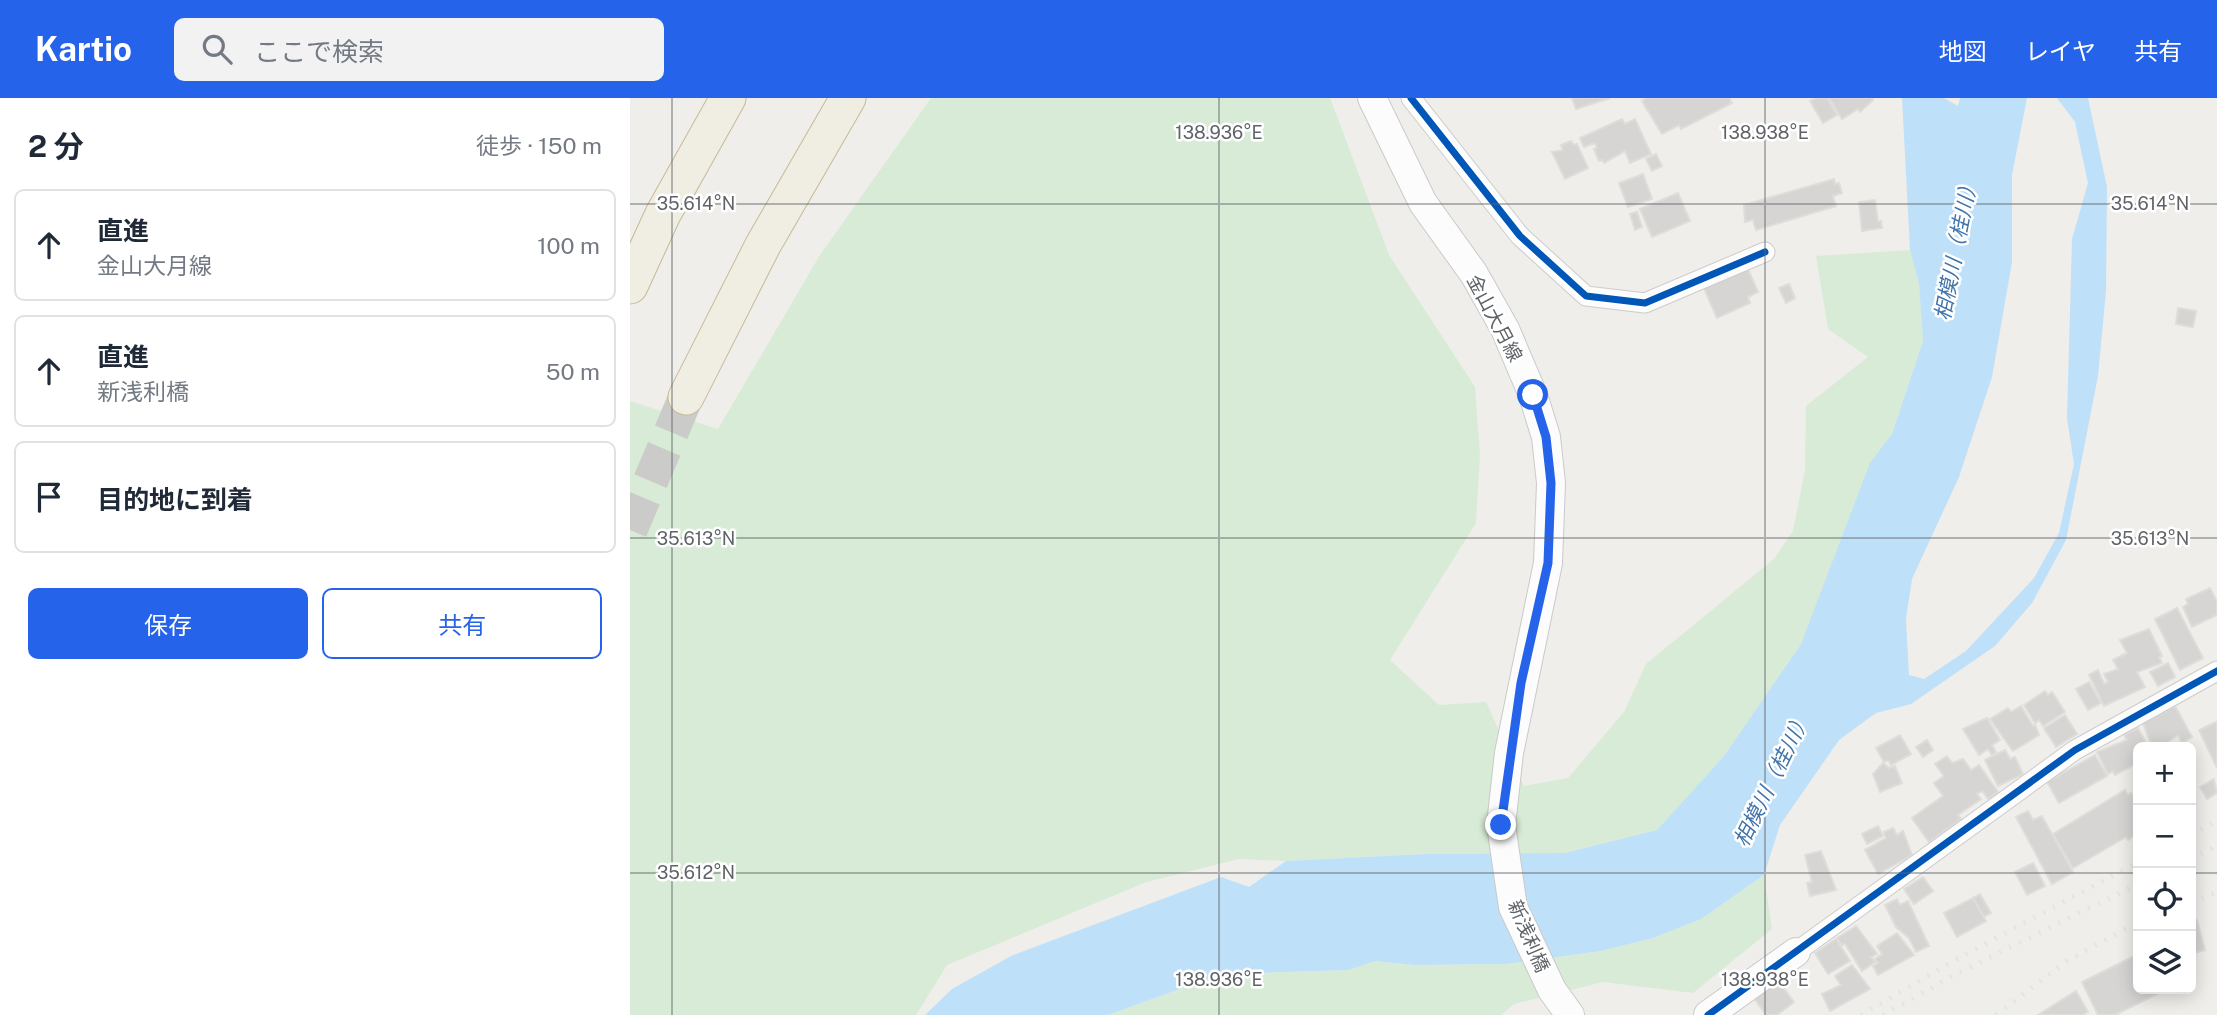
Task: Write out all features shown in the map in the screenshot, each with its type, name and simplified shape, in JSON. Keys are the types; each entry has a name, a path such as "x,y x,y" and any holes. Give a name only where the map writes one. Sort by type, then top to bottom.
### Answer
{"highway":[{"path":"630,286 663,214 728,98"},
{"path":"685,397 763,245 849,98"}],"main road":[{"name":"金山大月線","path":"1372,98 1423,203 1474,274 1505,330 1533,395 1546,437 1551,483 1548,563 1521,683"},
{"name":"新浅利橋","path":"1521,683 1501,825 1513,907 1552,990 1570,1015"},
{"path":"1708,1015 1796,952"}],"street":[{"path":"1411,98 1520,236 1586,296 1645,303 1765,251"},
{"path":"1796,952 2076,750 2217,671"}],"green space":[{"path":"931,98 1330,98 1389,255 1475,387 1480,455 1476,523 1390,660 1439,705 1486,702 1524,786 1568,778 1624,712 1646,664 1774,559 1793,531 1805,470 1806,406 1868,357 1828,329 1816,256 1910,250 1919,284 1923,341 1892,434 1801,644 1724,756 1657,830 1565,853 1425,854 1286,861 1239,859 1146,882 947,965 916,1015 630,1015 630,401 718,429 820,255"},
{"path":"1764,875 1772,929 1693,993 1603,982 1514,1004 1501,1015 1108,1015 1221,974 1349,970 1375,961 1414,965 1506,964 1601,951 1653,938 1701,919"}],"water":[{"name":"相模川（桂川）","path":"1902,98 1944,98 1958,106 1960,98 2027,98 2012,175 2012,262 1992,377 1959,477 1912,579 1906,619 1909,675 1924,679 1966,651 2034,578 2059,533 2074,464 2067,418 2072,239 2088,183 2075,122 2057,98 2088,98 2107,187 2106,291 2098,376 2066,540 2032,603 1995,646 1911,704 1876,713 1839,740 1780,825 1764,875 1701,919 1653,938 1601,951 1506,964 1414,965 1375,961 1349,970 1221,974 1108,1015 925,1015 952,989 1011,956 1221,877 1249,887 1286,861 1425,854 1565,853 1657,830 1724,756 1801,644 1870,463 1892,434 1923,341 1919,284 1910,250"}],"building":[{"path":"1572,98 1610,98 1576,109"},
{"path":"1647,98 1729,98 1732,103 1681,129 1679,125 1662,134 1642,101"},
{"path":"1827,98 1837,115 1823,123 1810,101"},
{"path":"1829,98 1873,100 1860,112 1858,109 1842,119"},
{"path":"1622,119 1625,124 1635,119 1651,154 1630,163 1625,151 1604,163 1603,160 1599,161 1594,149 1597,148 1595,143 1584,147 1580,138"},
{"path":"1571,141 1574,145 1577,144 1588,168 1565,179 1552,152 1563,150 1561,145"},
{"path":"1656,154 1662,166 1652,171 1646,159"},
{"path":"1643,174 1652,199 1628,207 1619,183"},
{"path":"1834,179 1835,184 1839,183 1842,193 1833,196 1836,206 1756,230 1753,220 1745,222 1744,205"},
{"path":"1678,193 1690,221 1652,237 1640,209"},
{"path":"1875,200 1878,222 1881,221 1882,228 1862,231 1859,202"},
{"path":"1637,212 1642,227 1635,230 1630,214"},
{"path":"1747,267 1758,292 1748,297 1750,303 1717,318 1703,286"},
{"path":"1789,284 1795,298 1786,303 1779,288"},
{"path":"2178,308 2196,311 2193,327 2176,324"},
{"path":"2210,588 2217,602 2217,615 2192,627 2183,607 2188,604 2186,599"},
{"path":"2177,608 2203,658 2180,670 2155,619"},
{"path":"2149,629 2162,656 2159,657 2162,663 2137,672 2145,687 2104,706 2089,675 2098,670 2104,684 2108,682 2104,674 2118,669 2113,660 2127,653 2120,640"},
{"path":"2168,663 2175,677 2158,686 2150,672"},
{"path":"2089,682 2101,703 2088,710 2076,689"},
{"path":"2045,691 2048,695 2052,692 2065,712 2043,726 2039,720 2035,723 2024,705"},
{"path":"2021,706 2039,735 2013,751 1990,719 2008,708 2011,712"},
{"path":"2175,706 2192,737 2184,742 2178,735 2168,742 2150,742 2143,723"},
{"path":"2065,715 2077,734 2056,747 2044,728"},
{"path":"1987,718 2000,740 1992,745 1996,752 1992,755 1988,749 1979,755 1963,729"},
{"path":"2216,722 2217,724 2217,768 2199,730"},
{"path":"2138,728 2145,742 2133,742 2133,766 2115,775 2113,771 2108,774 2097,752 2127,740 2124,735"},
{"path":"1900,735 1911,754 1891,765 1888,760 1884,762 1876,748"},
{"path":"1927,740 1933,750 1923,757 1916,747"},
{"path":"2005,750 2010,759 2015,757 2023,774 1998,786 1985,760"},
{"path":"2095,755 2107,776 2059,803 2047,782"},
{"path":"1947,756 1952,763 1963,759 1971,770 1979,765 1998,792 1988,799 1982,791 1977,794 1981,799 1958,815 1961,819 1929,842 1912,818 1943,796 1934,783 1944,776 1935,764"},
{"path":"1883,763 1889,768 1895,766 1902,783 1880,792 1873,774"},
{"path":"2214,779 2217,793 2207,799 2200,787"},
{"path":"2125,790 2133,796 2133,837 2128,840 2126,837 2073,868 2053,834"},
{"path":"2028,811 2033,820 2042,816 2073,872 2052,884 2016,817"},
{"path":"1878,826 1883,836 1867,844 1862,834"},
{"path":"1893,828 1897,835 1903,831 1912,855 1878,874 1865,850 1886,838 1884,832"},
{"path":"1821,851 1836,890 1810,896 1807,883 1812,882 1805,855"},
{"path":"2033,863 2045,886 2027,895 2015,872"},
{"path":"1923,877 1933,891 1914,904 1904,889"},
{"path":"1980,894 1991,913 1983,917 1973,898"},
{"path":"1973,898 1986,921 1957,937 1944,913"},
{"path":"1897,899 1900,905 1908,901 1929,946 1916,952 1909,938 1896,927 1885,905"},
{"path":"2196,920 2205,950 2196,953 2196,931"},
{"path":"1856,926 1877,954 1871,957 1875,962 1862,971 1845,944 1842,945 1837,938"},
{"path":"1897,933 1914,955 1878,975 1873,966 1878,963 1875,959 1882,954 1877,946"},
{"path":"1836,939 1850,961 1828,974 1815,953"},
{"path":"2133,956 2133,994 2157,994 2115,1015 2098,1015 2082,982"},
{"path":"1852,965 1870,989 1830,1011 1822,994 1841,985 1835,976"},
{"path":"1778,980 1794,1002 1777,1015 1766,1015 1754,998"},
{"path":"2076,991 2088,1012 2083,1015 2038,1015"}],"tunnel":[{"path":"630,530 686,397"}],"railway":[{"path":"2196,832 2217,821"},
{"path":"2196,856 2217,846"},
{"path":"1861,1015 1955,960 2133,865"},
{"path":"1883,1015 1958,973 2133,886"},
{"path":"2196,900 2217,892"},
{"path":"1996,1015 2067,961 2133,925"}],"cycle path":[{"path":"1411,98 1520,236 1586,296 1645,303 1765,252"},
{"path":"1708,1015 2075,750 2217,671"}],"route":[{"path":"1501,825 1509,753 1521,683 1548,563 1551,483 1546,437 1533,395"}]}
